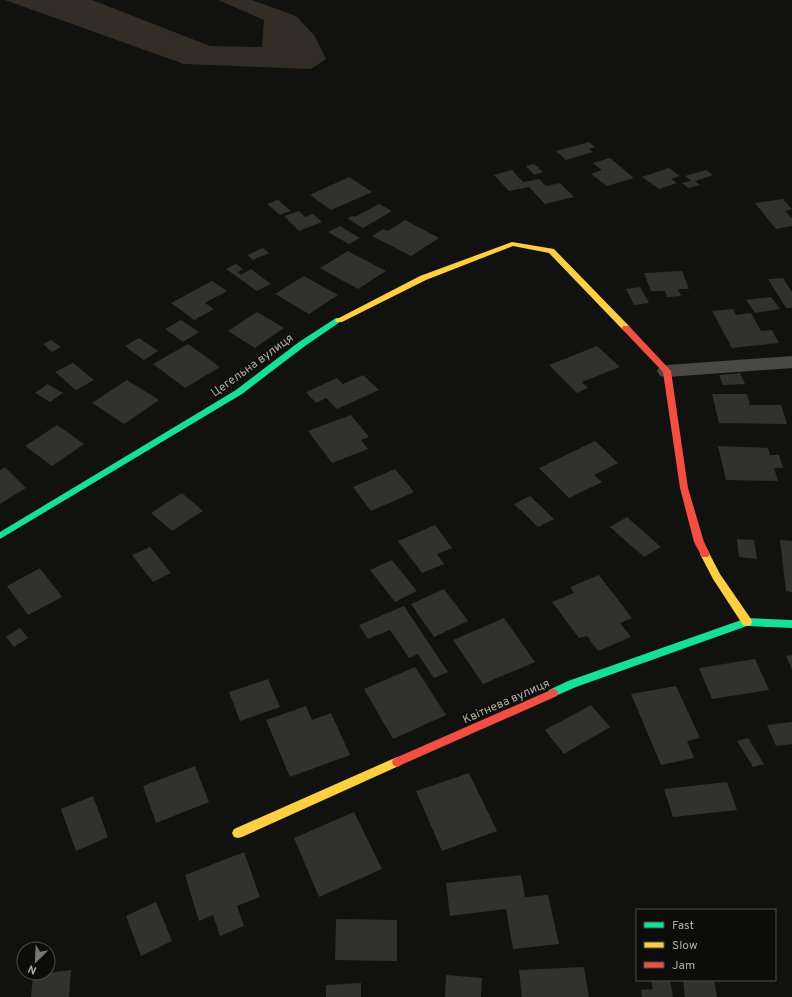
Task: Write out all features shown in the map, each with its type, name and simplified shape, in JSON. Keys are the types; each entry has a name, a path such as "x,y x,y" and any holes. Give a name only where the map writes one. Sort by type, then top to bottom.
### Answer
{"street":[{"name":"Цегельна вулиця","path":"0,536 239,392 302,344 344,317 423,278 512,244 551,251 667,371"},
{"path":"747,622 716,576 699,542 684,488 667,371 792,362"},
{"name":"Квітнева вулиця","path":"238,833 572,684 747,622 792,624"}],"shaded area":[{"path":"5,0 92,0 210,46 262,47 264,20 218,0 252,0 296,16 314,35 326,59 311,69 184,64"}],"building":[{"path":"589,142 595,147 589,149 593,152 566,160 556,151"},
{"path":"610,158 634,178 607,186 591,174 602,170 593,163"},
{"path":"534,164 543,172 534,175 526,166"},
{"path":"669,168 680,176 671,179 677,183 659,189 642,177"},
{"path":"512,170 523,182 539,179 546,186 560,183 574,197 545,204 529,187 509,191 494,175"},
{"path":"706,170 713,175 695,181 700,185 688,188 682,183 691,181 685,176"},
{"path":"349,177 372,192 331,210 310,195"},
{"path":"783,199 792,209 785,211 792,218 792,226 776,229 755,203"},
{"path":"278,200 291,211 280,215 267,204"},
{"path":"379,204 392,211 363,228 347,218 352,216 355,217"},
{"path":"299,211 305,217 313,214 322,222 299,231 284,216"},
{"path":"405,220 439,238 411,256 372,236 383,229 388,231"},
{"path":"340,226 360,238 349,244 328,232"},
{"path":"263,248 269,253 253,260 247,255"},
{"path":"348,251 386,271 358,289 320,268"},
{"path":"236,264 243,269 238,272 241,275 251,269 271,284 257,291 226,269"},
{"path":"682,271 689,289 678,289 681,296 667,297 665,291 651,291 644,273"},
{"path":"304,276 338,295 309,314 275,294"},
{"path":"783,278 792,292 792,308 786,308 768,279"},
{"path":"212,281 227,291 205,303 214,309 194,320 171,303"},
{"path":"640,287 649,303 634,305 626,289"},
{"path":"771,297 780,309 755,313 746,300"},
{"path":"733,309 736,315 751,313 761,331 772,330 779,343 732,348 712,311"},
{"path":"257,312 284,328 255,348 228,331"},
{"path":"181,320 199,332 183,342 165,329"},
{"path":"139,338 158,351 144,360 125,346"},
{"path":"51,340 61,347 52,352 43,344"},
{"path":"188,344 220,367 185,388 153,364"},
{"path":"597,346 620,367 582,382 588,388 577,393 549,365"},
{"path":"73,363 94,380 76,390 55,372"},
{"path":"740,373 745,384 723,385 719,375"},
{"path":"363,375 379,390 337,409 326,398 316,403 306,392 337,378 343,384"},
{"path":"127,380 159,400 124,424 92,403"},
{"path":"48,384 63,393 50,402 35,393"},
{"path":"712,394 747,394 750,405 781,405 787,424 719,423"},
{"path":"351,415 369,437 361,440 368,449 332,463 308,431"},
{"path":"57,425 84,444 52,466 25,446"},
{"path":"595,441 618,463 594,475 602,482 569,498 539,468"},
{"path":"718,446 768,448 770,455 779,455 783,468 774,468 778,481 726,480"},
{"path":"5,467 26,488 0,504 0,470"},
{"path":"395,469 414,492 371,511 353,487"},
{"path":"182,493 203,511 172,531 151,513"},
{"path":"530,496 554,519 538,527 514,504"},
{"path":"627,517 661,547 644,557 610,527"},
{"path":"435,525 452,548 437,554 444,564 422,573 398,541"},
{"path":"737,539 754,540 757,559 739,557"},
{"path":"780,540 792,541 792,592 786,591"},
{"path":"150,547 171,573 153,582 132,555"},
{"path":"392,560 417,591 395,602 370,570"},
{"path":"40,568 62,597 28,615 7,586"},
{"path":"599,575 632,618 620,623 631,637 598,651 587,636 579,638 552,602 574,593 570,587"},
{"path":"444,589 468,621 434,637 411,604"},
{"path":"404,606 448,672 434,678 418,654 409,658 390,630 368,639 359,625"},
{"path":"504,618 535,662 483,684 453,640"},
{"path":"20,628 28,638 14,647 6,637"},
{"path":"792,655 792,670 786,656"},
{"path":"755,659 769,690 712,699 699,668"},
{"path":"415,667 446,715 393,739 364,689"},
{"path":"268,679 280,707 240,721 229,692"},
{"path":"676,686 700,738 687,741 694,758 661,765 631,694"},
{"path":"591,705 610,727 564,754 545,730"},
{"path":"306,706 312,720 331,713 350,755 290,777 266,720"},
{"path":"792,722 792,744 776,746 767,725"},
{"path":"748,738 764,764 753,767 737,741"},
{"path":"195,766 209,802 156,823 143,786"},
{"path":"469,773 497,831 442,851 416,791"},
{"path":"727,782 737,810 673,817 664,789"},
{"path":"93,796 108,837 76,851 61,809"},
{"path":"354,812 382,869 319,897 294,838"},
{"path":"244,852 260,897 237,906 244,926 220,936 213,915 199,921 185,875"},
{"path":"521,875 525,897 548,895 559,944 513,949 506,909 450,916 446,883"},
{"path":"156,902 172,941 141,956 126,916"},
{"path":"336,919 397,920 397,961 335,960"},
{"path":"584,967 589,997 522,997 519,970"},
{"path":"71,970 69,997 31,997 32,981 56,981 56,972"},
{"path":"446,975 482,978 481,997 445,997"},
{"path":"651,981 670,981 673,997 642,997 641,990 653,989"},
{"path":"683,981 714,981 717,997 685,997"},
{"path":"361,983 361,997 326,997 326,985"}],"traffic: fast":[{"path":"0,536 239,392 302,344 339,320"},
{"path":"553,693 572,684 747,622 792,624"}],"traffic: slow":[{"path":"339,320 423,278 512,244 551,251 626,328"},
{"path":"705,554 716,576 747,622"},
{"path":"238,833 397,762"}],"traffic: jam":[{"path":"626,328 667,371 684,488 699,542 705,554"},
{"path":"397,762 553,693"}]}
